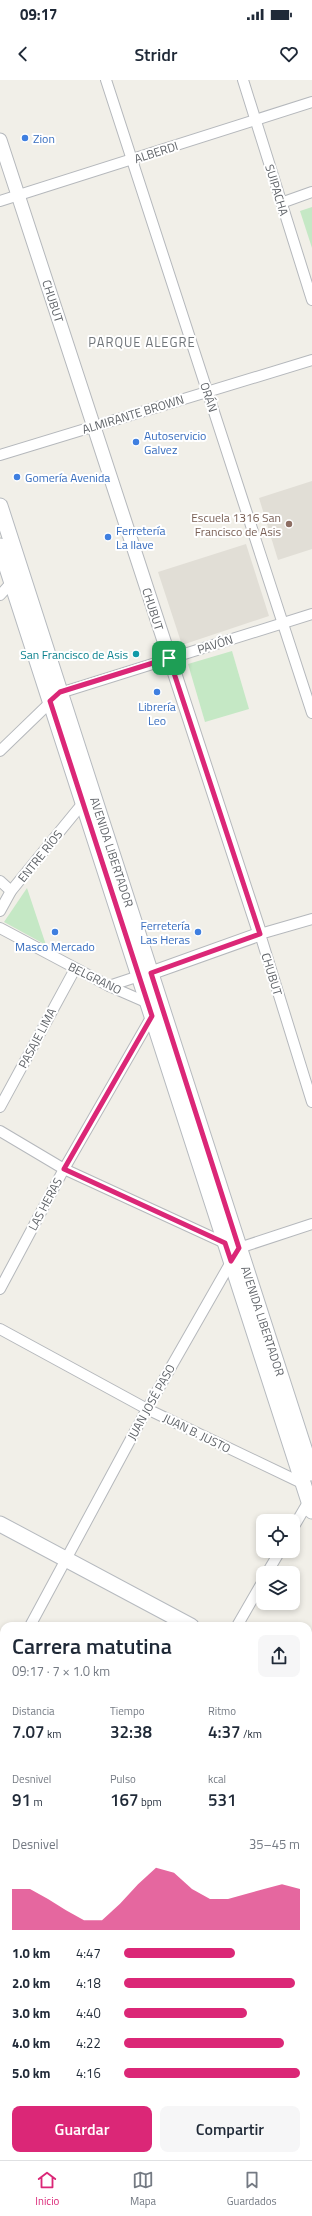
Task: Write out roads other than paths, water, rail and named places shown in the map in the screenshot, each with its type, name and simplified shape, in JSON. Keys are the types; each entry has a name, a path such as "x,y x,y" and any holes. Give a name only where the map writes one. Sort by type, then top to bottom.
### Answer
{"main road":[{"name":"AVENIDA LIBERTADOR","path":"0,506 55,697 83,803 145,974 150,1009 232,1245 231,1261 310,1492"},
{"name":"AVENIDA LIBERTADOR","path":"0,546 55,697 310,1492"},
{"path":"0,1524 165,1622"},
{"path":"0,1534 64,1563 183,1622"}],"street":[{"name":"ORÁN","path":"106,80 312,713"},
{"name":"SUIPACHA","path":"243,80 281,203 308,275 312,300"},
{"name":"ALBERDI","path":"0,201 312,102"},
{"name":"CHUBUT","path":"0,140 260,934 312,1102"},
{"path":"281,203 312,192"},
{"name":"ALMIRANTE BROWN","path":"0,455 312,360"},
{"path":"0,595 12,582"},
{"name":"PAVÓN","path":"0,751 55,697 169,658 312,614"},
{"name":"ENTRE RÍOS","path":"0,911 11,891 83,803"},
{"path":"0,881 11,891"},
{"path":"109,986 260,934 312,919"},
{"name":"BELGRANO","path":"0,928 150,1009"},
{"name":"PASAJE LIMA","path":"0,1107 75,969"},
{"name":"LAS HERAS","path":"0,1289 150,1009"},
{"path":"0,1131 64,1169 232,1245 312,1224"},
{"name":"JUAN JOSÉ PASO","path":"32,1622 147,1408 231,1261"},
{"name":"JUAN B. JUSTO","path":"0,1329 147,1408 310,1492"},
{"path":"300,1514 310,1492"},
{"path":"240,1622 256,1594"}],"place":[{"name":"Zion","path":"25,138"},
{"name":"Autoservicio Galvez","path":"136,442"},
{"name":"Gomería Avenida","path":"17,477"},
{"name":"Escuela 1316 San Francisco de Asis","path":"289,524"},
{"name":"Ferretería La llave","path":"108,537"},
{"name":"San Francisco de Asis","path":"136,654"},
{"name":"Librería Leo","path":"157,692"},
{"name":"Masco Mercado","path":"55,932"},
{"name":"Ferretería Las Heras","path":"198,932"}],"district":[{"name":"PARQUE ALEGRE","path":"142,342"}]}
